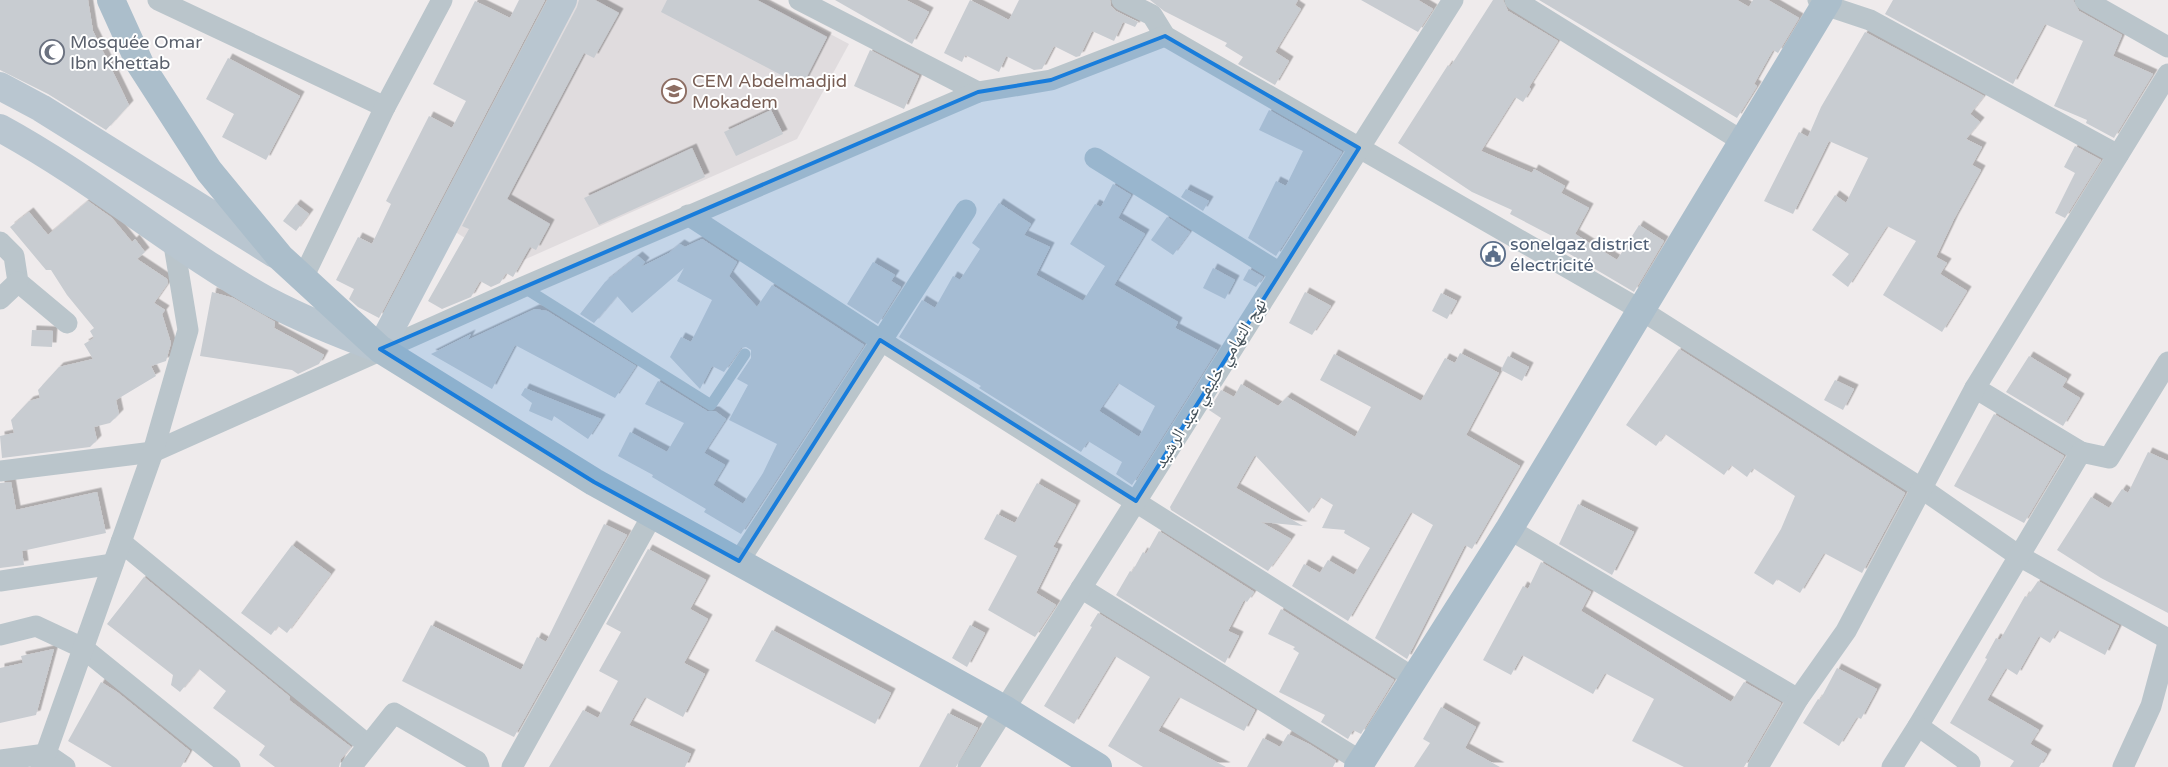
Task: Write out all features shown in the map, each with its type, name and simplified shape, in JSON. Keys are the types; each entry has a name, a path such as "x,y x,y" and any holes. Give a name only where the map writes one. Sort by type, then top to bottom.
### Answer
{"main road":[{"path":"111,0 140,64 209,171 280,257 380,349 594,482 1004,709 1098,767"},
{"path":"1360,764 1509,529 1824,2"}],"street":[{"path":"158,0 385,107"},
{"path":"303,278 385,107 442,0"},
{"path":"380,349 563,0"},
{"path":"799,0 978,92"},
{"path":"1122,0 1152,15 1166,36 1641,310 1921,488 2019,556 2168,641 2151,706 2123,767"},
{"name":"نهج التهامي خليفي عبد الرشيد","path":"968,767 1453,0"},
{"path":"1516,0 1742,141"},
{"path":"2085,0 2168,47"},
{"path":"1824,2 1870,20 2118,155"},
{"path":"0,471 153,452 523,286 978,92 1051,80 1166,36"},
{"path":"1758,767 1798,699 1846,631 1975,388 2168,74"},
{"path":"0,86 41,108 280,257"},
{"path":"0,128 54,158 173,239 268,300 316,324 380,349"},
{"path":"1095,158 1280,273"},
{"path":"739,561 880,340 966,210"},
{"path":"688,215 880,340 1414,678"},
{"path":"44,760 153,452 188,330 173,239"},
{"path":"0,242 14,256 18,282 67,323"},
{"path":"0,299 18,282"},
{"path":"1975,388 2081,452 2109,458 2168,362"},
{"path":"1892,767 2081,452"},
{"path":"512,767 654,514"},
{"path":"1509,529 1798,699"},
{"path":"121,542 368,745"},
{"path":"0,580 113,564"},
{"path":"1081,588 1360,764"},
{"path":"0,635 36,626 84,648 230,767"},
{"path":"351,767 394,713 477,760 479,767"},
{"path":"1918,726 1970,763 1967,767"},
{"path":"0,760 44,760 65,767"}],"lane":[{"path":"523,286 711,405 745,354"}],"highlighted area":[{"path":"1165,36 1359,148 1136,501 880,340 739,561 594,482 380,349 978,92 1051,80"}],"shaded area":[{"name":"CEM Abdelmadjid Mokadem","path":"574,0 766,0 849,44 797,139 510,266 449,228"}],"building":[{"name":"Mosquée Omar Ibn Khettab","path":"0,0 88,0 93,31 129,105 106,130 48,94 0,70"},
{"path":"519,0 545,0 379,318 358,307 349,299 354,289 336,280 358,237 372,244 391,204 386,201 429,116 452,128 466,101 433,84 475,1 510,18"},
{"path":"579,0 595,0 619,13 594,58 584,53 507,199 550,224 536,250 530,247 513,277 506,273 500,283 491,287 480,281 471,297 442,309 428,301 469,229 462,226"},
{"path":"667,0 757,0 827,37 802,86 661,12"},
{"path":"835,0 906,0 929,12 912,44"},
{"path":"970,0 1009,20 1019,0 1110,0 1111,6 1116,11 1138,22 1135,27 1123,22 1114,41 1092,31 1080,56 1076,57 1054,46 1042,69 1034,70 1006,56 999,72 965,55 962,62 944,53"},
{"path":"1150,0 1298,0 1295,5 1301,9 1275,52 1289,61 1275,85 1238,64 1243,57 1225,46 1227,43 1164,11"},
{"path":"1361,0 1418,0 1433,9 1418,32"},
{"path":"1493,0 1503,0 1508,11 1558,41 1529,87 1531,89 1523,102 1515,97 1481,151 1532,173 1534,169 1565,186 1561,193 1589,208 1575,234 1617,260 1639,225 1664,241 1634,292 1551,243 1554,237 1510,214 1512,210 1472,192 1398,143 1448,65 1450,67"},
{"path":"1539,0 1737,0 1749,7 1753,0 1768,0 1799,18 1778,53 1773,50 1754,84 1757,86 1737,118"},
{"path":"1893,0 2073,0 2079,11 2122,35 2113,56 2153,74 2114,138 2086,123 2087,120 2054,106 2083,41 2045,24 2013,84 1885,14"},
{"path":"1865,32 1984,96 1970,114 1980,122 1966,139 1982,147 1972,165 1981,170 1936,257 1947,263 1940,274 1967,291 1942,332 1883,295 1916,241 1887,226 1848,287 1832,275 1849,254 1812,230 1835,195 1846,203 1868,158 1829,141 1793,214 1764,201 1799,132 1808,137 1821,107"},
{"path":"870,50 919,76 904,109 854,86"},
{"path":"228,58 300,96 266,160 222,137 234,114 206,99"},
{"path":"771,110 783,134 736,156 724,132"},
{"path":"1269,110 1342,152 1276,256 1248,238 1276,181 1286,186 1303,151 1259,130"},
{"path":"2075,146 2101,160 2065,218 2055,213 2075,173 2064,167"},
{"path":"692,148 705,177 599,225 584,198"},
{"path":"1113,184 1131,195 1118,218 1145,234 1114,285 1178,322 1175,328 1217,350 1132,485 1116,474 1122,462 1088,441 1081,452 979,388 981,386 899,337 922,300 935,308 953,276 960,280 980,249 972,243 999,203 1031,224 1024,235 1050,247 1036,275 1083,301 1105,266 1070,244 1095,204 1101,207","holes":["1118,383 1155,406 1139,437 1099,411"]},
{"path":"1186,189 1209,201 1203,211 1181,197"},
{"path":"88,201 112,218 132,242 135,239 145,252 137,259 167,279 168,283 154,303 165,310 162,314 171,343 166,361 151,366 156,376 116,400 119,414 110,423 94,427 97,440 90,447 2,458 0,436 14,433 11,420 29,401 40,398 38,390 59,367 93,359 84,344 94,338 90,331 94,328 67,295 51,270 46,270 10,227 29,212 48,235"},
{"path":"296,204 309,214 296,231 283,221"},
{"path":"1167,217 1190,232 1173,255 1151,240"},
{"path":"702,239 737,262 729,276 757,307 772,285 864,345 741,534 704,512 706,509 652,477 653,475 618,456 630,432 667,452 684,423 645,404 658,381 707,411 715,411 726,419 704,453 725,465 713,485 743,504 763,473 777,444 729,420 748,385 737,379 751,358 751,350 746,347 741,348 724,372 712,366 700,389 670,357 681,337 691,342 712,300 677,281 684,268 632,313 617,296 594,323 580,314 605,282 638,256 645,262 641,267 669,253 680,244 685,247"},
{"path":"873,262 895,275 891,281 901,287 878,324 847,304"},
{"path":"1213,268 1235,280 1225,299 1203,288"},
{"path":"1249,269 1263,277 1256,287 1243,280"},
{"path":"212,292 233,298 275,322 274,328 324,355 319,364 298,374 292,370 200,356"},
{"path":"1305,292 1331,306 1312,335 1289,323"},
{"path":"1441,293 1457,301 1447,319 1432,311"},
{"path":"535,309 547,311 636,366 615,398 515,345 492,389 431,354 471,334 468,340"},
{"path":"32,330 53,331 52,347 31,346"},
{"path":"1679,349 1905,493 1862,573 1824,553 1800,593 1777,579 1773,585 1754,573 1781,529 1795,496 1753,468 1747,477 1731,465 1724,475 1665,434 1656,446 1626,425"},
{"path":"1460,353 1499,373 1466,435 1520,466 1472,549 1465,545 1407,659 1375,638 1433,525 1411,512 1348,621 1292,586 1304,564 1320,573 1328,560 1354,575 1370,548 1344,533 1345,530 1322,528 1333,505 1320,497 1309,513 1255,455 1236,488 1303,526 1261,522 1291,539 1268,571 1171,510 1170,507 1221,418 1209,410 1221,390 1234,397 1241,384 1278,406 1287,397 1355,437 1371,407 1320,380 1334,354 1421,401 1445,358 1455,363"},
{"path":"1508,356 1529,367 1522,381 1501,370"},
{"path":"2029,356 2067,379 2062,387 2080,398 2063,426 2006,392"},
{"path":"1835,380 1854,389 1843,410 1824,400"},
{"path":"525,388 601,419 588,439 554,416 552,421 529,411 532,403 521,395"},
{"path":"1994,414 2064,456 2024,523 1954,486"},
{"path":"2148,452 2168,461 2168,613 2101,578 2057,550 2091,497 2109,508 2122,489 2128,493"},
{"path":"11,482 16,510 97,492 106,533 22,551 24,565 0,568 0,483"},
{"path":"1037,483 1076,505 1053,547 1058,549 1036,593 1056,605 1035,637 988,610 1017,556 984,539 997,514 1015,523"},
{"path":"1578,504 1634,532 1612,575 1559,544"},
{"path":"604,524 627,535 514,737 402,681 431,625 521,670 537,637 546,642"},
{"path":"1159,531 1254,592 1247,602 1244,600 1228,631 1239,636 1225,663 1116,595 1143,552 1146,554"},
{"path":"292,545 331,574 287,633 278,626 271,635 241,613"},
{"path":"648,549 706,580 690,609 708,619 684,663 705,674 683,717 645,697 629,725 691,754 685,767 549,767 583,710 598,718 618,681 599,671 621,632 606,624"},
{"path":"1541,562 1591,592 1581,611 1731,702 1744,682 1781,703 1744,767 1684,767 1632,741 1654,699 1605,673 1593,694 1522,655 1511,675 1483,660 1523,586 1528,589"},
{"path":"144,577 290,697 289,700 351,747 341,759 339,767 275,767 259,755 265,746 213,708 226,691 199,669 180,692 171,685 173,675 107,624"},
{"path":"2038,581 2119,626 2105,655 2058,630 2050,643 2039,636 2017,675 2006,668 1987,700 2039,730 2030,744 2047,754 2039,767 2010,767 2014,761 1950,723 1987,659 1985,658 1996,638 2000,640 2025,596 2027,597"},
{"path":"1281,609 1394,680 1361,734 1353,730 1348,739 1321,722 1325,715 1279,692 1299,653 1293,649 1295,647 1268,634"},
{"path":"1098,613 1255,710 1244,731 1179,697 1158,731 1226,767 1143,767 1108,746 1150,677 1115,656 1074,724 1044,706 1092,627 1090,626"},
{"path":"970,625 985,633 967,667 952,658"},
{"path":"772,630 891,693 875,724 755,661"},
{"path":"54,649 36,715 0,723 0,668 23,663 21,656"},
{"path":"1837,668 1877,689 1861,719 1857,717 1839,746 1803,723 1818,699 1820,700"},
{"path":"101,682 117,692 190,751 181,767 112,767 68,741"},
{"path":"1441,707 1476,727 1465,748 1500,767 1414,767 1430,743 1423,739"},
{"path":"948,713 978,728 956,767 919,767"},
{"path":"1288,734 1309,744 1336,761 1333,767 1247,767 1263,738 1280,747"}],"place":[{"name":"Mosquée Omar Ibn Khettab","path":"52,52"},
{"name":"CEM Abdelmadjid Mokadem","path":"674,91"},
{"name":"sonelgaz district électricité","path":"1493,254"}]}
